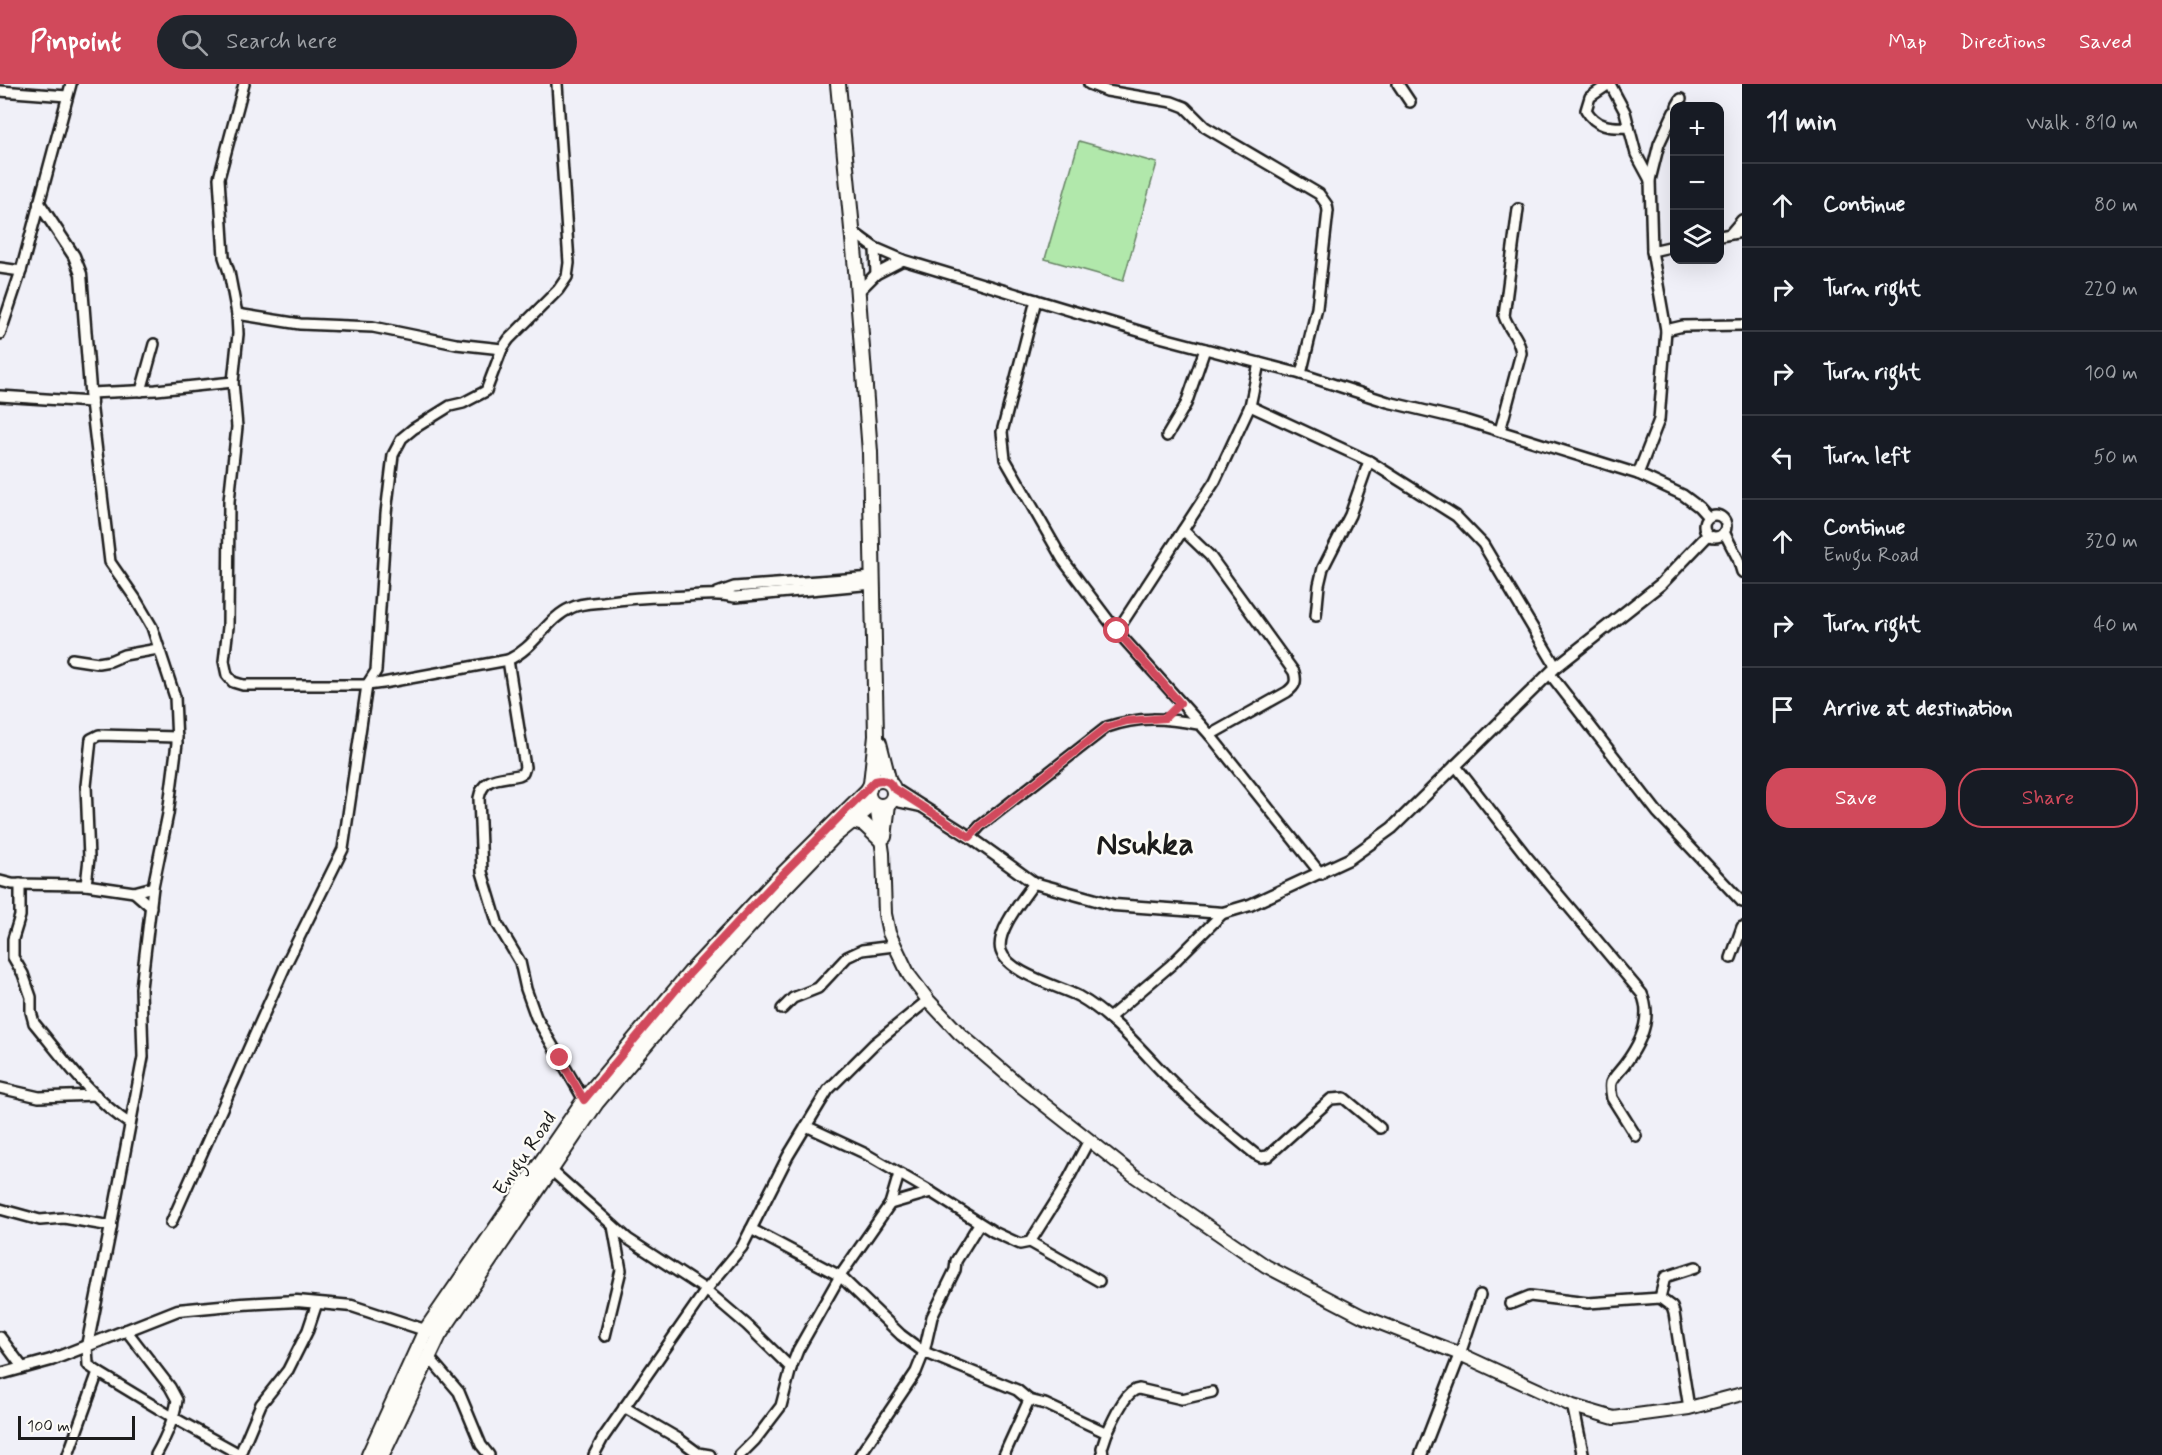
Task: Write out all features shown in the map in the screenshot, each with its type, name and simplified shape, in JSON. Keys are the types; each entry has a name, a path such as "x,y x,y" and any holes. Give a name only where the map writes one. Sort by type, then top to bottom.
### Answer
{"main road":[{"path":"838,84 855,252 870,452 876,736 869,797 886,797"},
{"path":"876,736 886,797 883,853 885,914 894,945 909,975 959,1033 1017,1083 1136,1178 1266,1266 1362,1316 1460,1354 1574,1406 1614,1418 1689,1408 1742,1394"},
{"path":"870,787 880,780 886,797 880,839 883,853"},
{"name":"Enugu Road","path":"369,1455 432,1332 584,1100 690,973 774,883 870,787"},
{"path":"382,1455 428,1356 432,1332 551,1170 596,1103 699,981 782,890 835,836 886,797"},
{"path":"853,820 871,829 880,839"}],"street":[{"path":"0,334 21,271 71,84"},
{"path":"244,84 219,178 224,258 237,314 238,334 233,382 237,427 229,501 228,627 224,661 227,675 233,682 243,685 383,683 508,660 526,650 571,607 648,596 717,593 735,587 873,580"},
{"path":"171,1223 288,960 343,849 367,685 376,672 385,524 393,455 402,438 413,429 450,406 463,404 486,391 502,349 509,339 558,290 567,277 557,84"},
{"path":"1089,84 1107,91 1173,102 1185,107 1205,127 1306,186 1324,199 1328,211 1317,308 1301,374"},
{"path":"1398,84 1410,102"},
{"path":"1629,127 1604,127 1592,120 1586,110 1590,97 1610,84 1625,112 1629,127 1636,154 1650,180"},
{"path":"0,91 67,96"},
{"path":"1638,474 1659,420 1666,330 1653,251 1650,180 1652,164 1670,121"},
{"path":"39,203 74,256 81,274 91,398 110,562 152,627 175,697 177,737 168,814 153,886 141,988 143,1057 87,1346 88,1365 174,1418 240,1454 261,1404 288,1370 308,1330 317,1303"},
{"path":"1500,431 1521,353 1520,342 1507,326 1504,315 1518,209"},
{"path":"1730,234 1742,220"},
{"path":"852,231 875,248 903,260 1205,349 1301,374 1388,402 1464,420 1638,474 1683,495 1708,517"},
{"path":"1724,235 1742,232"},
{"path":"1653,251 1670,247"},
{"path":"855,252 875,248"},
{"path":"875,248 876,274"},
{"path":"858,292 876,274 903,260"},
{"path":"0,268 21,271"},
{"path":"856,270 876,274"},
{"path":"1036,300 1002,432 1005,459 1063,560 1117,631 1210,735 1321,874"},
{"path":"237,314 300,324 373,327 456,344 502,349"},
{"path":"1666,330 1683,326 1742,325"},
{"path":"141,391 154,344"},
{"path":"1167,436 1186,404 1205,349"},
{"path":"1117,631 1215,481 1250,406 1259,363"},
{"path":"0,396 91,398 233,382"},
{"path":"1250,406 1369,461 1456,516 1483,544 1553,670 1658,813 1742,902"},
{"path":"1316,616 1323,568 1350,515 1369,461"},
{"path":"1708,535 1704,524 1708,517 1718,515 1725,522 1724,532 1742,572"},
{"path":"1183,530 1210,556 1294,672 1296,680 1294,687 1287,692 1210,735"},
{"path":"1708,535 1715,537 1724,532"},
{"path":"886,797 921,806 970,837 1034,883 1114,905 1222,913 1250,905 1321,874 1349,859 1392,828 1553,670 1661,584 1708,535"},
{"path":"72,658 98,663 159,649"},
{"path":"508,660 525,767 523,773 488,782 481,789 479,798 482,872 498,925 520,962 525,989 536,1017 584,1100"},
{"path":"376,672 383,683"},
{"path":"1165,718 1180,703"},
{"path":"970,837 980,826 1107,727 1127,721 1165,718 1198,724"},
{"path":"86,885 89,858 86,786 91,740 99,735 177,737"},
{"path":"1455,765 1527,857 1642,994 1645,1001 1644,1028 1638,1048 1611,1083 1612,1098 1636,1136"},
{"path":"0,881 20,884 86,885 134,892 153,886"},
{"path":"1034,883 1000,936 999,948 1003,957 1016,969 1078,996 1109,1018 1185,1095 1255,1155 1268,1156 1331,1099 1344,1098 1380,1128"},
{"path":"20,884 20,916 13,939 13,957 31,997 34,1023 82,1082 115,1114 130,1124"},
{"path":"134,892 151,907"},
{"path":"1109,1018 1171,965 1222,913"},
{"path":"1731,957 1742,927"},
{"path":"782,1009 793,998 818,988 847,957 862,950 894,945"},
{"path":"594,1455 624,1407 706,1290 742,1247 806,1126 828,1090 874,1044 928,999"},
{"path":"0,1088 39,1097 96,1095"},
{"path":"806,1126 864,1153 931,1192 979,1224 1020,1244 1030,1242 1099,1281"},
{"path":"1030,1242 1061,1193 1089,1140"},
{"path":"551,1170 628,1239 706,1290 747,1325 791,1368"},
{"path":"740,1455 755,1440 781,1406 798,1350 840,1276 890,1204 900,1174"},
{"path":"890,1204 931,1192"},
{"path":"0,1209 40,1220 64,1218 111,1226"},
{"path":"860,1455 916,1372 924,1352 932,1317 955,1270 956,1261 979,1224"},
{"path":"605,1336 621,1270 613,1227"},
{"path":"751,1229 840,1276 900,1335 924,1352 1017,1390 1029,1400 1045,1404 1107,1433"},
{"path":"1660,1298 1665,1277 1696,1267"},
{"path":"1421,1455 1480,1295"},
{"path":"1510,1304 1530,1296 1588,1303 1660,1298 1672,1307 1674,1313 1689,1408"},
{"path":"0,1374 51,1360 178,1310 297,1301 352,1306 432,1332"},
{"path":"126,1330 175,1394 177,1400 173,1411 174,1418 156,1455"},
{"path":"0,1337 22,1368"},
{"path":"428,1356 459,1392 481,1445 489,1455"},
{"path":"68,1455 98,1372"},
{"path":"1103,1455 1102,1448 1107,1433 1127,1395 1134,1389 1182,1399 1212,1392"},
{"path":"1004,1455 1029,1400"},
{"path":"1574,1406 1583,1455"},
{"path":"624,1407 698,1453 710,1455"}],"green space":[{"path":"1079,141 1157,163 1123,281 1045,259"}],"district":[{"name":"Nsukka","path":"1145,843"}],"route":[{"path":"560,1058 584,1100 690,973 774,883 875,781 889,782 893,788 970,837 980,826 1107,727 1127,721 1165,718 1180,703 1117,631"}]}
